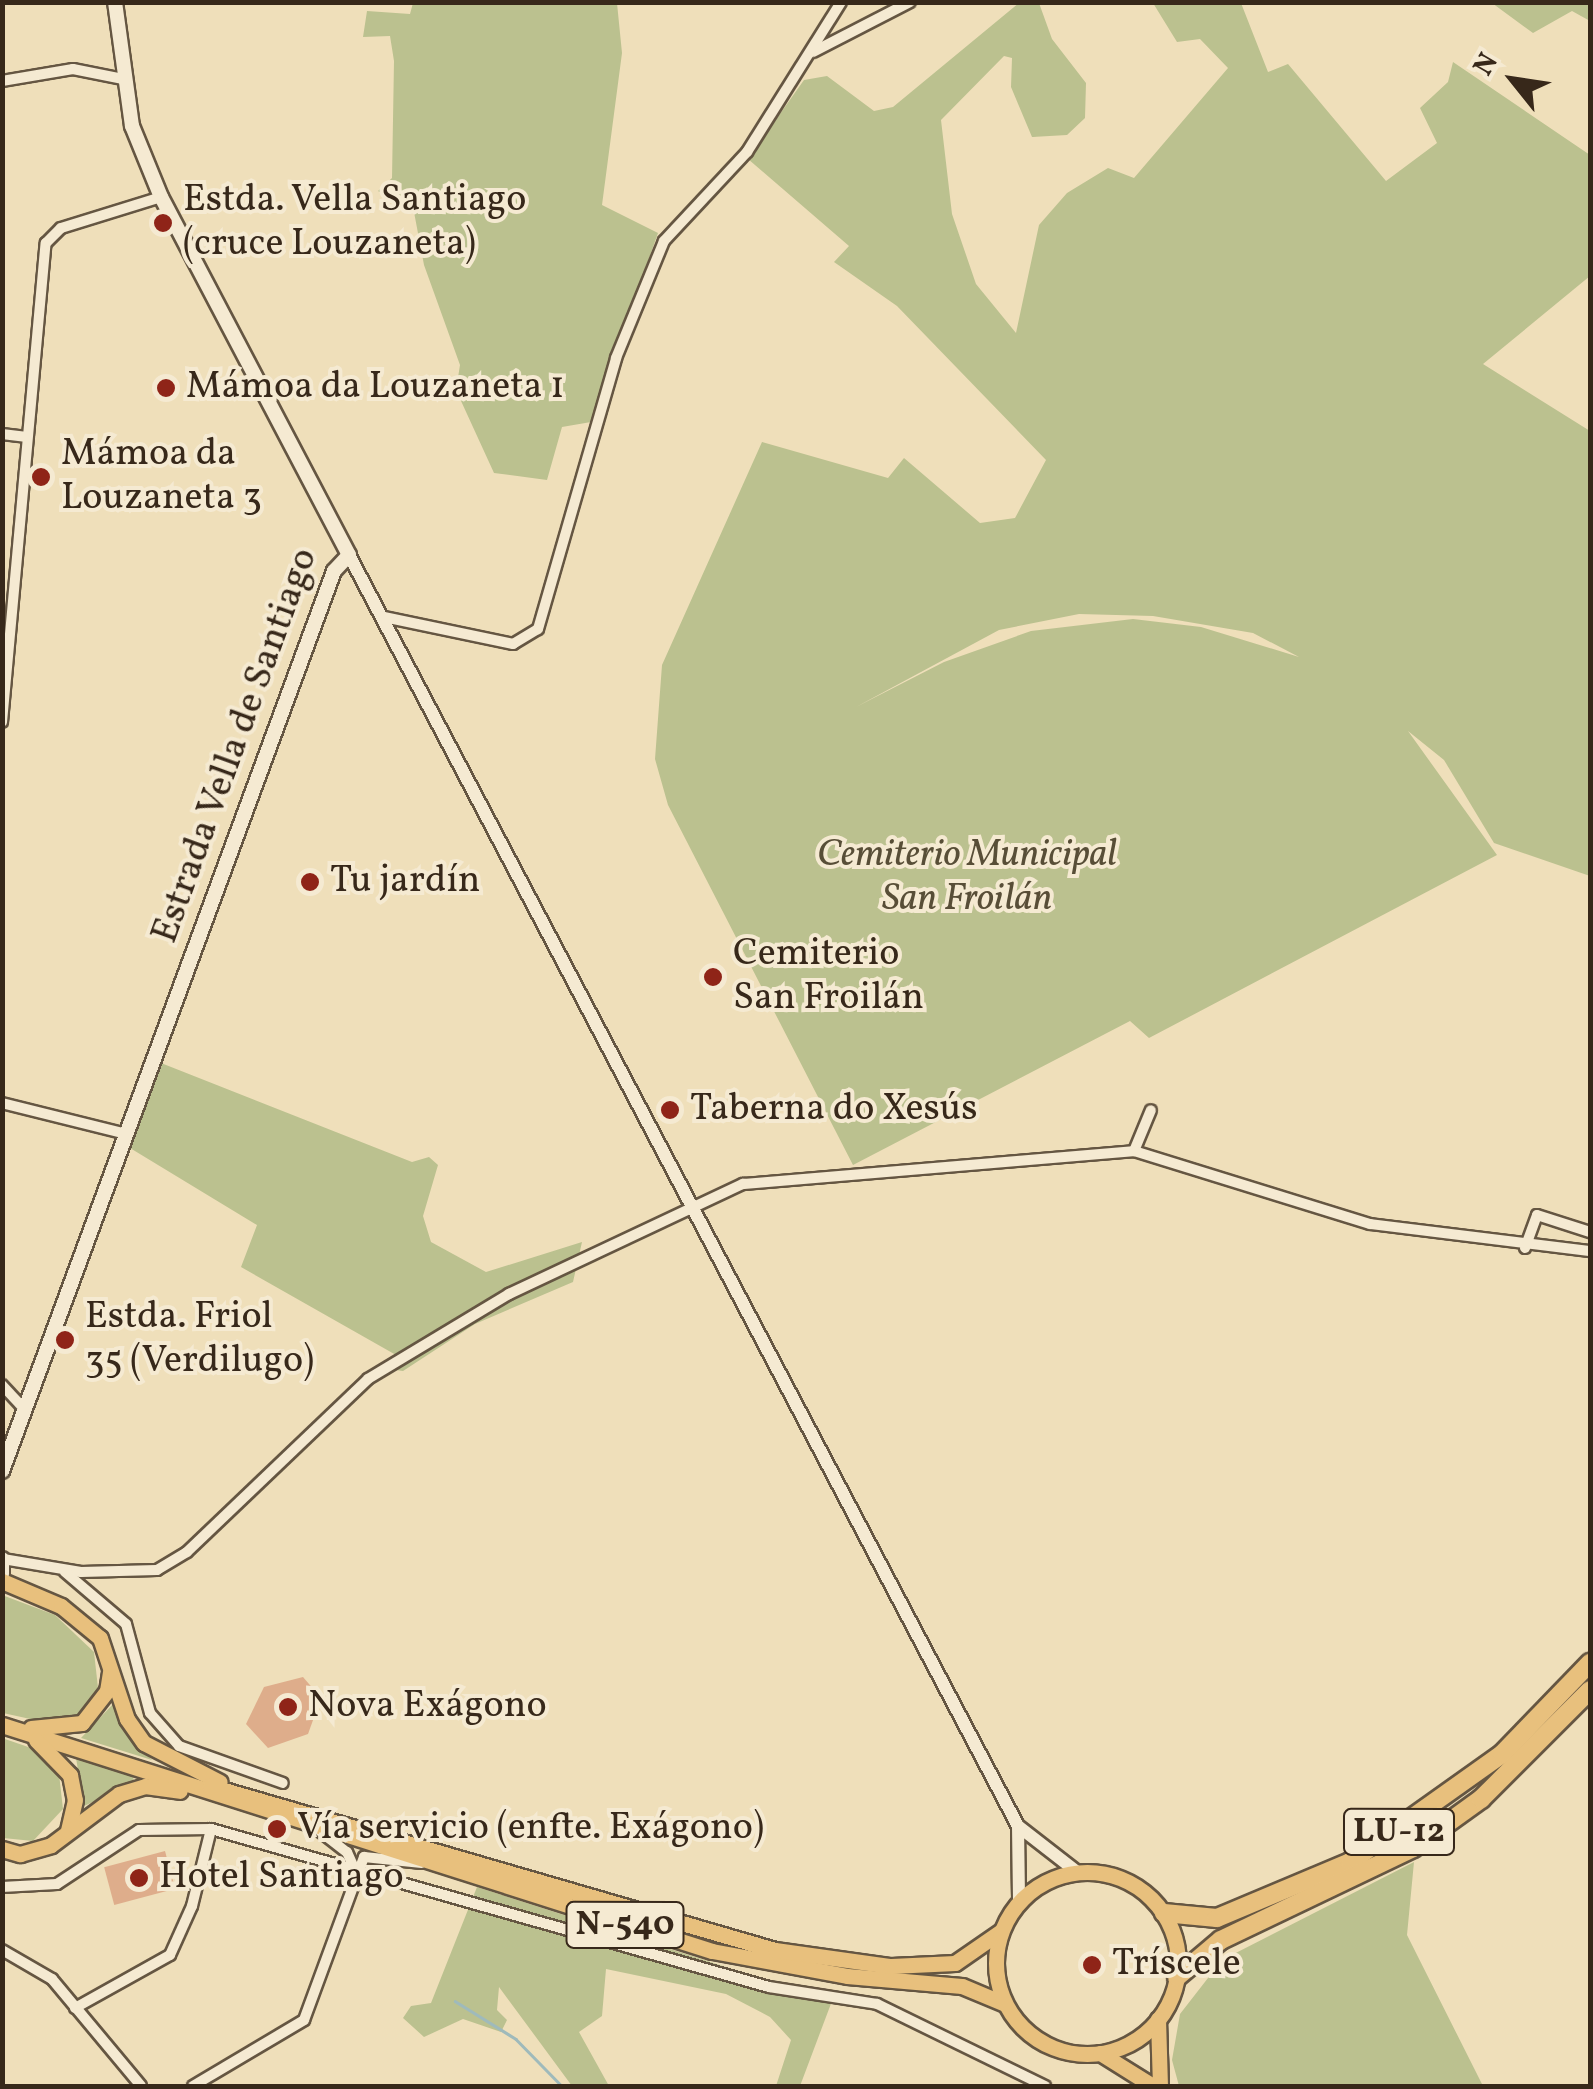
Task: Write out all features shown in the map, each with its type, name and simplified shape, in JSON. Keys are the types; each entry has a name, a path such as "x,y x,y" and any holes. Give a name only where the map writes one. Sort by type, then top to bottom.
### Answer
{"highway":[{"path":"2,1577 61,1606 100,1638 112,1663 127,1719 144,1742 168,1761 254,1803"},
{"path":"6,1726 82,1723 107,1691 112,1663"},
{"name":"LU-12","path":"1164,1913 1217,1918 1350,1862 1502,1754 1590,1663"},
{"name":"LU-12","path":"1177,1977 1222,1940 1413,1848 1481,1799 1590,1690"},
{"name":"N-540","path":"6,1726 254,1803 776,1950 891,1966 955,1962 1001,1930 1019,1902 1077,1872"},
{"path":"27,1733 70,1775 76,1800 68,1830"},
{"path":"2,1849 34,1852 94,1808 145,1786 254,1803"},
{"name":"N-540","path":"254,1803 321,1832 739,1958 962,1986 1005,2004 1045,2044 1100,2053 1157,2086 1158,2019 1177,1977"},
{"path":"1077,1872 1126,1880 1164,1913 1177,1977"},
{"path":"1001,1930 996,1955 1005,2004"},
{"path":"1100,2053 1158,2019"}],"main road":[{"name":"Estrada Vella de Santiago","path":"2,1471 334,571 349,555 162,197 122,79 115,2"},
{"path":"2,1559 2,1577"}],"street":[{"path":"384,617 513,644 538,629 616,358 664,242 747,152 842,2"},
{"path":"813,52 910,2"},
{"path":"2,81 74,69 122,79"},
{"path":"2,722 25,438 48,236 162,197"},
{"path":"2,434 25,438"},
{"path":"349,555 694,1204 1018,1826 1077,1872"},
{"path":"2,1103 126,1134"},
{"path":"1134,1151 1152,1110"},
{"path":"2,1559 64,1571 137,1573 187,1552 368,1379 509,1294 743,1184 1134,1151 1353,1220 1525,1248 1590,1251"},
{"path":"1525,1248 1538,1215 1590,1232"},
{"path":"2,1384 24,1409"},
{"path":"64,1571 126,1624 150,1713 179,1746 283,1783"},
{"path":"1018,1826 1019,1902"},
{"path":"75,2008 170,1955 192,1906 211,1829"},
{"path":"2,1887 57,1884 140,1830 211,1829 357,1874 769,1987 878,2004 1045,2086"},
{"path":"321,1832 346,1852 357,1874"},
{"path":"193,2086 304,2020 364,1857 423,1863"},
{"path":"2,1950 42,1971 141,2086"}],"green space":[{"name":"Cemiterio Municipal San Froilán","path":"1020,2 1039,3 1052,39 1086,83 1085,118 1067,135 1032,137 1011,87 1012,58 1004,56 941,120 952,214 976,284 1016,333 1039,225 1067,193 1108,168 1134,178 1228,68 1200,39 1177,42 1153,3 1241,3 1268,72 1288,64 1386,181 1437,143 1420,108 1448,82 1453,62 1590,155 1590,276 1483,364 1590,431 1590,876 1494,843 1444,760 1408,731 1497,855 1149,1038 1130,1021 853,1165 668,805 655,759 662,665 762,442 888,478 904,458 980,523 1015,518 1046,460 897,306 834,262 849,246 748,159 804,80 827,76 874,111 893,107","holes":["1079,614 1153,616 1253,633 1299,657 1201,627 1133,619 1031,631 944,662 856,707 999,630"]},
{"path":"413,3 617,3 622,53 602,205 658,233 591,422 562,427 547,480 494,473 456,390 460,365 424,265 414,212 378,191 392,178 394,61 390,36 363,37 367,11 410,14"},
{"path":"1492,3 1590,3 1590,21 1572,11 1533,33"},
{"path":"161,1063 412,1162 429,1157 438,1165 423,1216 431,1242 486,1272 582,1242 573,1282 475,1324 403,1371 388,1369 396,1355 241,1267 257,1225 130,1148"},
{"path":"2,1595 55,1615 94,1652 98,1688 76,1718 53,1724 3,1713"},
{"path":"114,1703 126,1733 152,1760 81,1738"},
{"path":"2,1738 37,1750 59,1774 63,1809 33,1841 3,1838"},
{"path":"76,1758 132,1775 135,1783 84,1806"},
{"path":"1414,1862 1407,1935 1483,2086 1179,2086 1172,2060 1180,2014 1222,1960"},
{"path":"477,1887 832,2001 800,2086 776,2086 791,2040 770,2017 726,1994 606,1969 602,2016 579,2032 609,2086 572,2086 499,1987 497,2010 507,2020 501,2032 463,2019 424,2037 403,2018 411,2006 431,2003"}],"building":[{"name":"Nova Exágono","path":"303,1677 321,1698 308,1734 268,1748 246,1724 264,1687"},
{"name":"Hotel Santiago","path":"165,1851 175,1889 114,1905 104,1867"}],"waterway":[{"path":"455,2001 516,2039 562,2086"}],"place":[{"name":"Estda. Vella Santiago (cruce Louzaneta)","path":"163,223"},
{"name":"Mámoa da Louzaneta 1","path":"166,388"},
{"name":"Mámoa da Louzaneta 3","path":"41,477"},
{"name":"Tu jardín","path":"310,882"},
{"name":"Cemiterio San Froilán","path":"713,977"},
{"name":"Taberna do Xesús","path":"670,1110"},
{"name":"Estda. Friol 35 (Verdilugo)","path":"65,1340"},
{"name":"Nova Exágono","path":"288,1707"},
{"name":"Vía servicio (enfte. Exágono)","path":"277,1829"},
{"name":"Hotel Santiago","path":"139,1878"},
{"name":"Tríscele","path":"1092,1965"}]}
